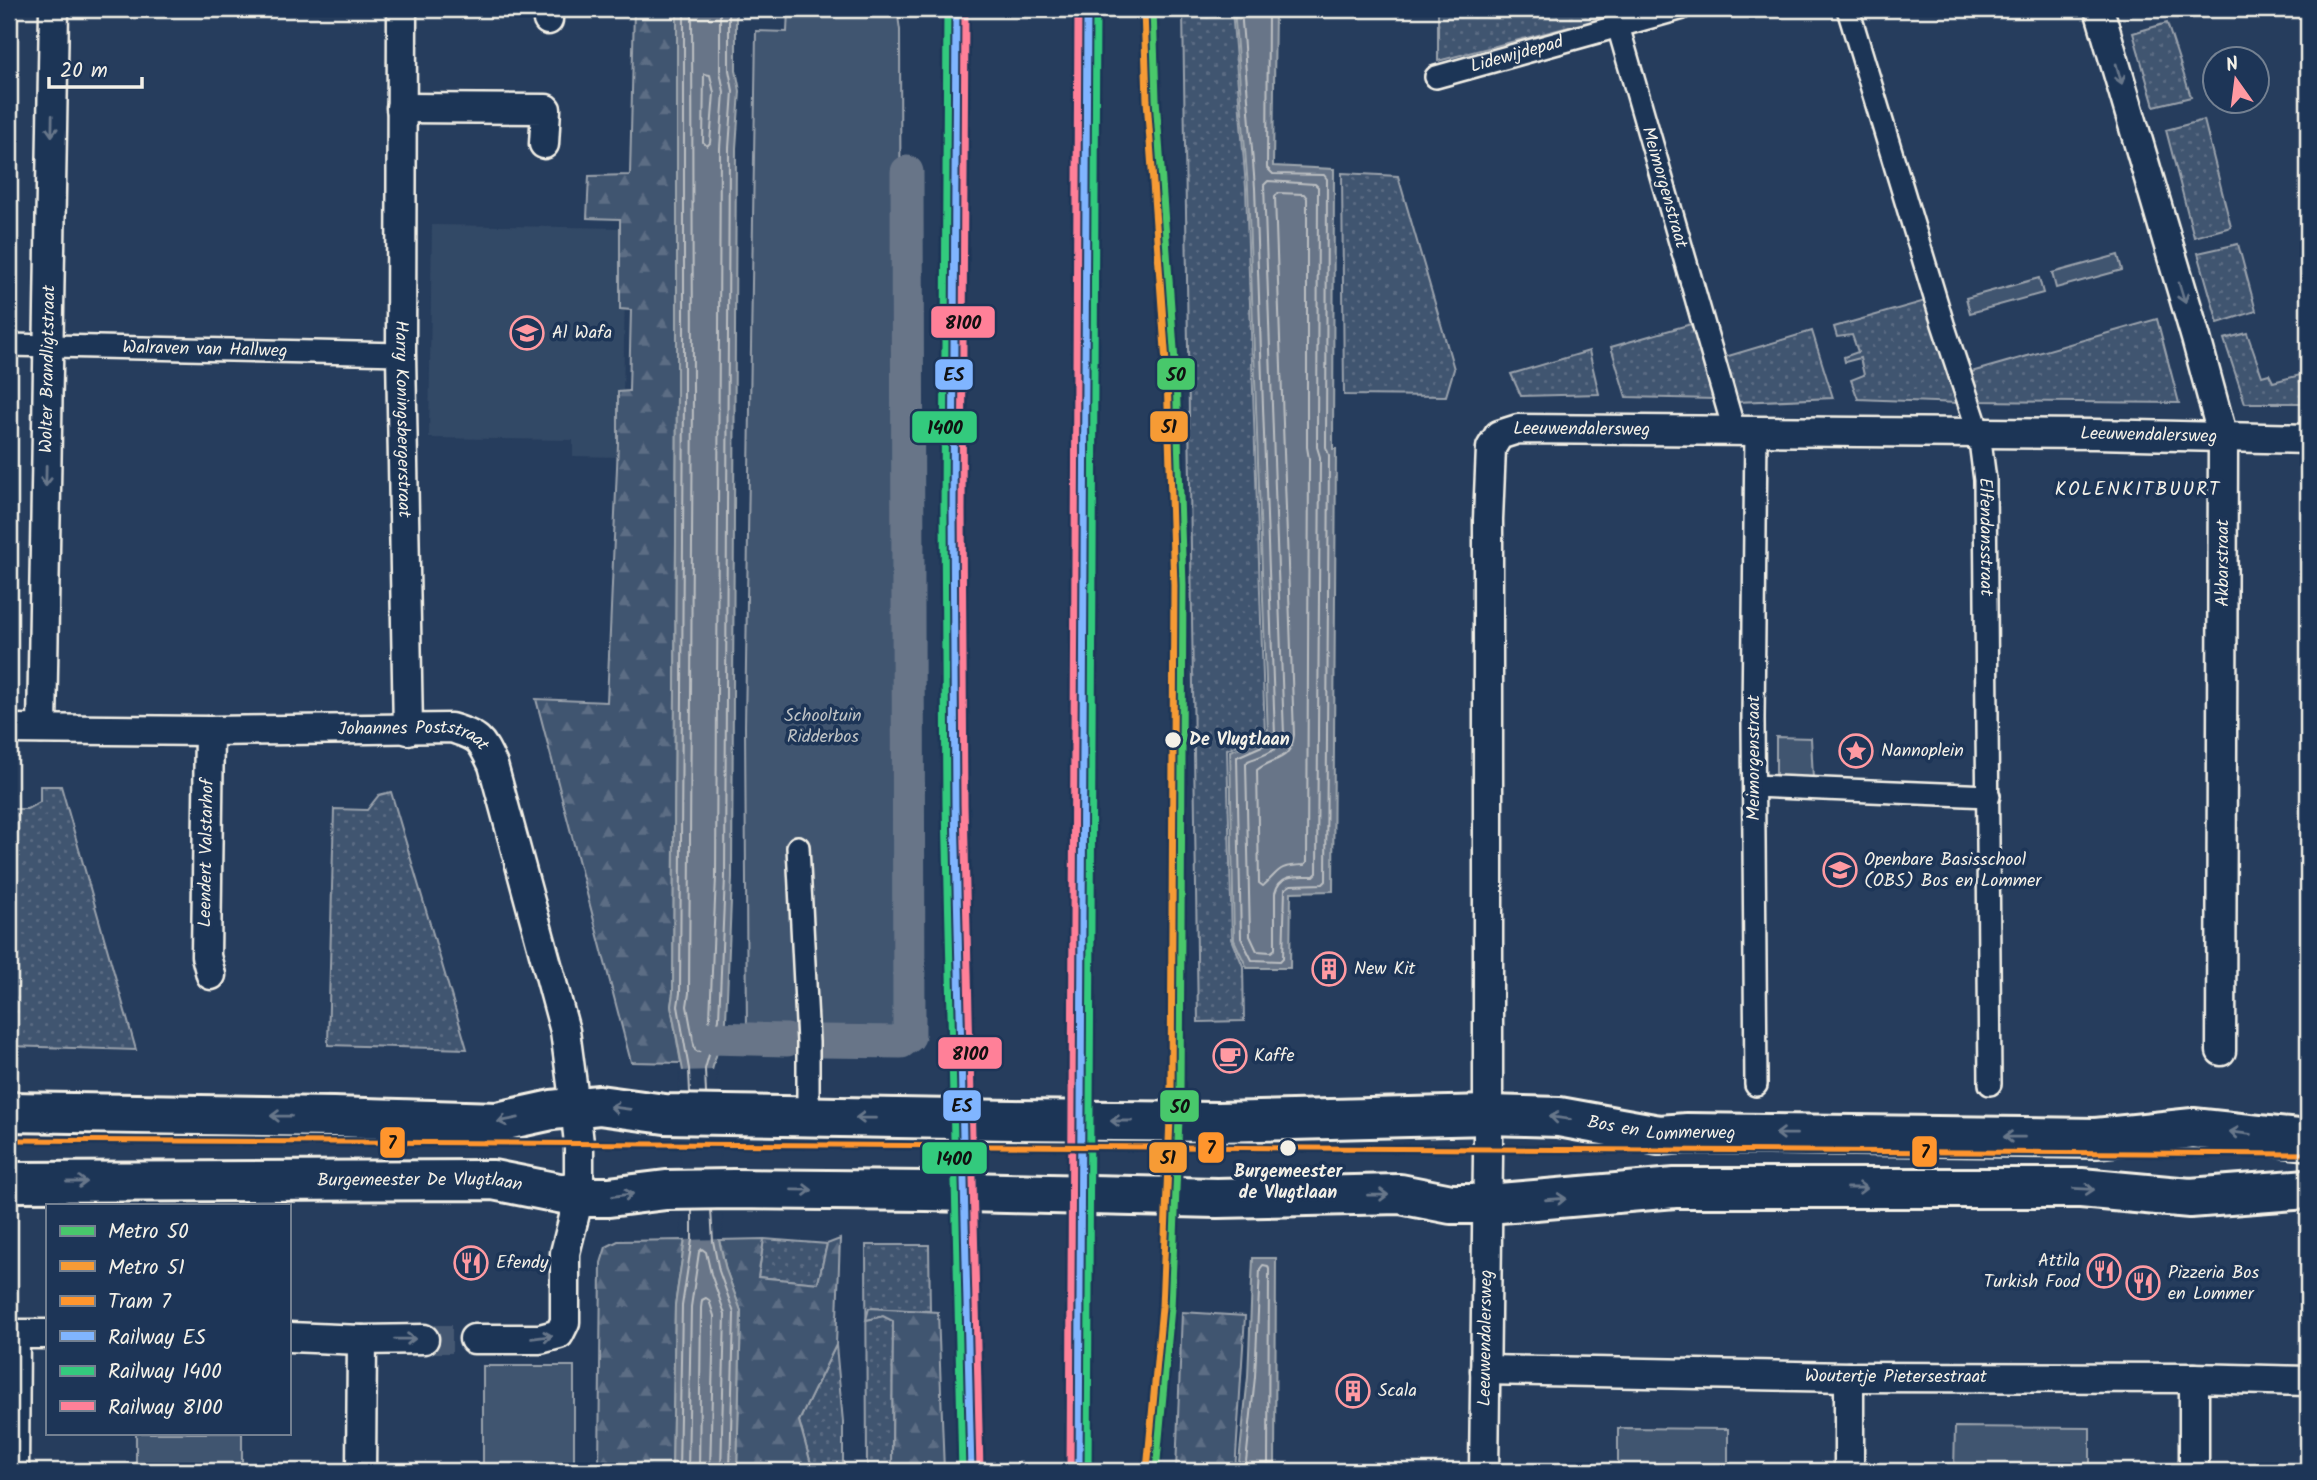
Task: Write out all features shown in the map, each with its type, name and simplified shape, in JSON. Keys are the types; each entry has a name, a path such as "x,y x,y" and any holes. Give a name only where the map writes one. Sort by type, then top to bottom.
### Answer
{"main road":[{"path":"9,1112 497,1122 599,1105 665,1115 808,1117"},
{"name":"Bos en Lommerweg","path":"808,1117 1218,1122 1488,1115 1559,1117 1659,1135 1687,1133 2096,1138 2193,1128 2308,1140"},
{"name":"Burgemeester De Vlugtlaan","path":"9,1182 493,1180 579,1197 609,1197 666,1190 734,1189 1217,1198 1400,1194 1451,1203 1488,1204"},
{"path":"1488,1204 1675,1188 2081,1188 2190,1198 2308,1189"}],"street":[{"name":"Wolter Brandligtstraat","path":"42,729 54,9"},
{"name":"Harry Koningsbergerstraat","path":"402,9 401,354 408,730"},
{"name":"Lidewijdepad","path":"1436,77 1680,9"},
{"name":"Elfendansstraat","path":"1848,9 1943,324 1979,433 1985,480 1990,1084"},
{"name":"Akbarstraat","path":"2099,9 2223,438 2221,1051"},
{"name":"Meimorgenstraat","path":"1618,26 1745,430 1754,786 1756,1085"},
{"path":"401,108 546,110 544,144"},
{"name":"Walraven van Hallweg","path":"9,345 401,354"},
{"name":"Leeuwendalersweg","path":"1484,1471 1488,1204 1488,519 1491,448 1499,435 1518,429 1745,430 2308,439"},
{"name":"Johannes Poststraat","path":"9,729 209,732 451,728 474,735 493,765 565,1031 575,1107"},
{"name":"Leendert Valstarhof","path":"209,732 206,956 211,975"},
{"path":"1754,786 1989,796"},
{"path":"798,847 808,1042 808,1117"},
{"path":"474,1339 540,1339 559,1334 565,1322 565,1253 579,1197 579,1143 575,1107"},
{"path":"14,1471 12,1334 46,1334"},
{"path":"290,1337 424,1339"},
{"path":"361,1471 362,1340"},
{"name":"Woutertje Pietersestraat","path":"1485,1370 1849,1377 2308,1381"},
{"path":"1849,1377 1849,1471"},
{"path":"2194,1378 2194,1471"}],"shaded area":[{"name":"Al Wafa","path":"432,225 626,228 622,457 573,456 573,440 429,438"}],"green space":[{"path":"634,9 677,9 677,391 671,1006 681,1063 631,1062 536,699 607,702 618,392 629,391 631,310 620,309 620,219 587,218 589,176 630,175"},
{"name":"Schooltuin Ridderbos","path":"788,9 897,9 900,30 903,1037 747,1034 745,726 756,31 787,32"},
{"path":"1183,9 1232,9 1246,188 1265,735 1227,749 1232,939 1243,966 1244,1021 1198,1022"},
{"path":"1438,9 1605,9 1607,17 1438,61"},
{"path":"2167,23 2191,97 2154,106 2133,33"},
{"path":"2204,120 2231,227 2194,237 2166,130"},
{"path":"1342,173 1398,176 1454,369 1446,396 1344,395"},
{"path":"2238,244 2256,311 2218,323 2198,253"},
{"path":"2118,255 2122,270 2056,288 2052,273"},
{"path":"2039,278 2043,293 1970,313 1966,298"},
{"path":"1925,301 1932,305 1958,403 1858,399 1851,380 1864,375 1860,358 1845,362 1844,357 1858,352 1852,335 1837,337 1834,327"},
{"path":"2157,319 2179,403 1979,401 1968,373"},
{"path":"1698,322 1715,399 1626,397 1611,347"},
{"path":"1812,331 1833,398 1737,402 1725,357"},
{"path":"2247,333 2262,376 2269,374 2273,382 2308,373 2308,403 2245,403 2224,339"},
{"path":"1589,351 1599,394 1521,396 1511,374"},
{"path":"1776,737 1811,738 1813,779 1776,779"},
{"path":"40,786 61,786 136,1050 9,1046 9,809 27,809 40,802"},
{"path":"391,792 467,1049 328,1045 334,809 367,810 379,795"},
{"path":"764,1239 827,1244 818,1283 758,1277"},
{"path":"764,1239 758,1277 818,1283 827,1244 840,1239 836,1345 799,1421 813,1471 737,1471 741,1311 726,1270 719,1240"},
{"path":"685,1240 675,1305 672,1471 599,1471 601,1263 606,1247 618,1241"},
{"path":"866,1245 929,1245 930,1311 869,1308 867,1320 883,1316 893,1321 892,1471 867,1471"},
{"path":"869,1308 938,1312 944,1471 892,1471 893,1321 883,1316 866,1320"},
{"path":"1182,1312 1245,1316 1235,1471 1176,1471"},
{"path":"836,1345 843,1422 843,1471 813,1471 799,1421"},
{"path":"483,1366 574,1366 574,1471 483,1471"},
{"path":"1955,1427 2090,1428 2090,1471 1954,1471"},
{"path":"1618,1428 1728,1429 1728,1471 1618,1471"},
{"path":"136,1434 242,1434 242,1471 136,1471"}],"water":[{"path":"677,9 736,9 736,70 740,91 736,148 732,877 726,1021 712,1070 719,1240 726,1270 741,1311 737,1471 672,1471 675,1305 685,1239 683,1071 671,1006 677,391"},
{"path":"1234,9 1275,9 1273,166 1334,169 1333,449 1336,449 1333,891 1291,892 1290,968 1247,968 1234,940 1230,751 1268,736 1248,188"},
{"path":"1253,1258 1276,1258 1275,1465 1328,1465 1328,1471 1238,1471 1248,1377"}],"pier":[{"path":"716,1070 723,1239 682,1240 679,1071"}],"waterway":[{"path":"822,1041 901,1042 909,1036 907,172"},
{"path":"710,1038 787,1040"}],"tunnel":[{"path":"424,1339 474,1339"}],"metro line":[{"name":"51","path":"1144,9 1147,100 1167,377 1174,585 1171,1095 1162,1307 1147,1470"},
{"name":"50","path":"1153,9 1156,99 1176,377 1183,585 1180,1095 1171,1308 1156,1471"}],"tram line":[{"name":"7","path":"9,1140 2308,1154"}],"rail line":[{"name":"1400","path":"947,9 944,511 946,805 962,1471"},
{"name":"ES","path":"956,9 953,511 955,805 971,1471"},
{"name":"8100","path":"965,9 962,511 964,805 980,1471"},
{"name":"8100","path":"1070,1471 1078,9"},
{"name":"ES","path":"1079,1471 1087,9"},
{"name":"1400","path":"1088,1471 1096,9"}],"place":[{"name":"Al Wafa","path":"527,333"},
{"name":"De Vlugtlaan","path":"1173,740"},
{"name":"Nannoplein","path":"1856,751"},
{"name":"Openbare Basisschool (OBS) Bos en Lommer","path":"1840,870"},
{"name":"New Kit","path":"1329,969"},
{"name":"Kaffe","path":"1230,1056"},
{"name":"Burgemeester de Vlugtlaan","path":"1288,1148"},
{"name":"Efendy","path":"471,1263"},
{"name":"Attila Turkish Food","path":"2104,1271"},
{"name":"Pizzeria Bos en Lommer","path":"2143,1283"},
{"name":"Scala","path":"1353,1391"}],"district":[{"name":"KOLENKITBUURT","path":"2138,490"}]}
